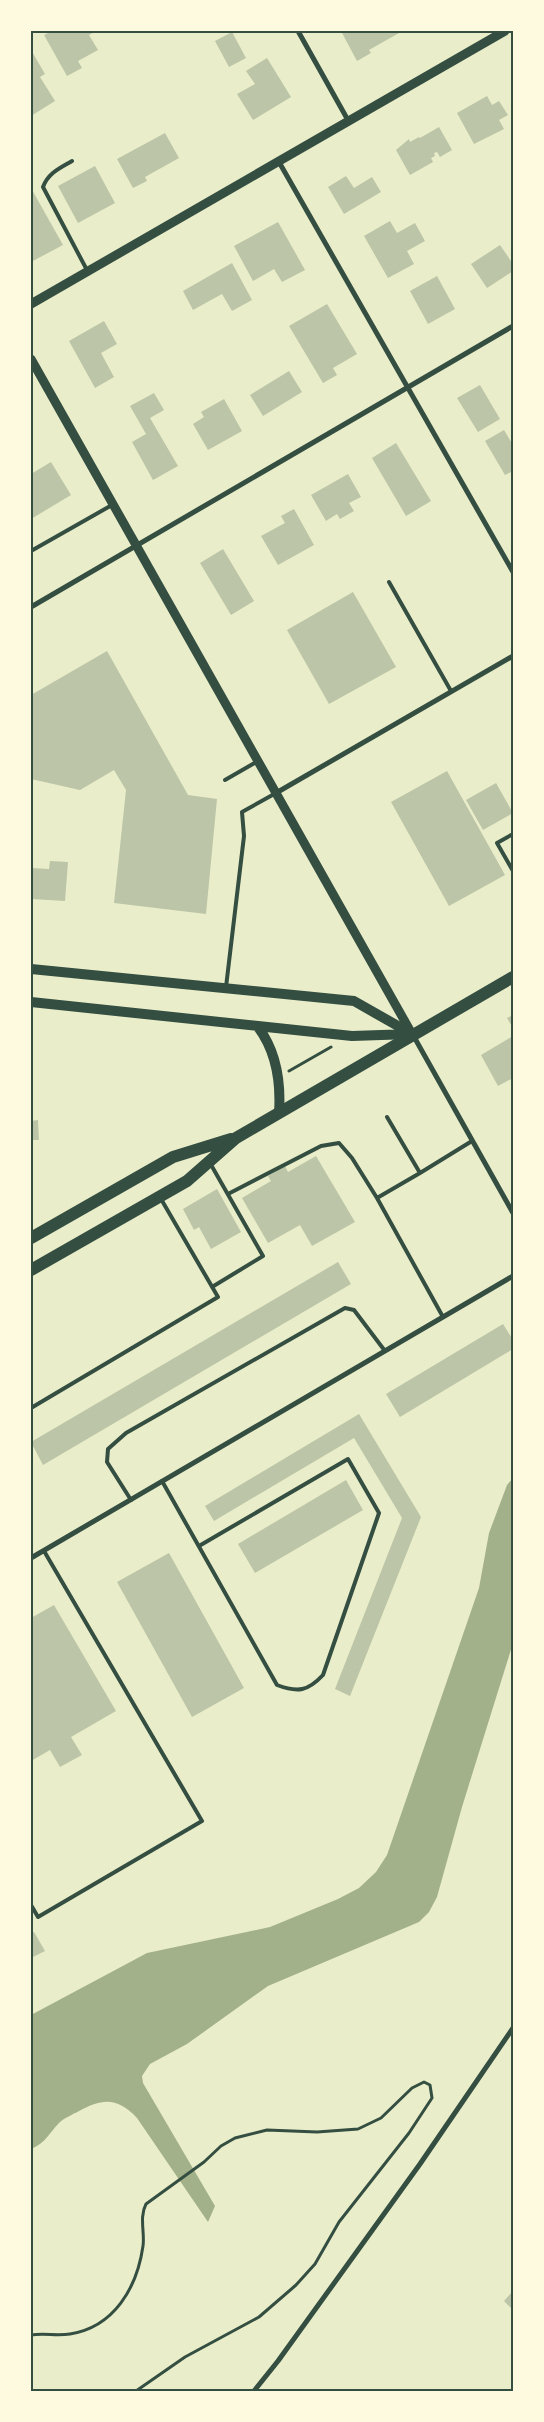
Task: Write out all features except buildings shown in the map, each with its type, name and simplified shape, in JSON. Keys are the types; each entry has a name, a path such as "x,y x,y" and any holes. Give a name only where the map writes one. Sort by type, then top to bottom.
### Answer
{"main road":[{"path":"31,969 354,1001 412,1034"},
{"path":"31,1270 187,1180 236,1138 513,977"},
{"path":"31,1002 352,1036 412,1034"},
{"path":"258,1027 267,1041 277,1073 279,1112"},
{"path":"31,1238 173,1157 236,1138"}],"street":[{"path":"298,31 350,122"},
{"path":"31,304 505,31"},
{"path":"279,162 513,572"},
{"path":"31,607 513,326"},
{"path":"31,359 513,1213"},
{"path":"276,793 513,656"},
{"path":"31,1558 513,1276"},
{"path":"254,2391 278,2361 420,2164 513,2028"}],"lane":[{"path":"72,161 54,171 45,180 43,187 88,272"},
{"path":"31,551 113,504"},
{"path":"389,582 451,692"},
{"path":"225,780 258,761"},
{"path":"226,987 244,836 242,812 276,793"},
{"path":"513,834 497,843 513,871"},
{"path":"387,1117 420,1173"},
{"path":"377,1198 472,1142"},
{"path":"228,1194 321,1146 338,1143 352,1158 377,1198 443,1317"},
{"path":"209,1162 263,1256 212,1287"},
{"path":"31,1408 218,1297 160,1197"},
{"path":"131,1500 107,1462 108,1449 126,1433 345,1308 354,1310 384,1351"},
{"path":"162,1482 277,1685 293,1691 312,1686 324,1674 379,1513 348,1459 199,1546"},
{"path":"31,1905 38,1917 202,1821 44,1551"}],"path":[{"path":"283,1072 291,1070 332,1047"},
{"path":"31,2335 67,2334 83,2331 101,2324 115,2312 127,2294 140,2263 143,2245 144,2208 150,2200 204,2162 226,2143 256,2131 332,2132 358,2130 381,2118 420,2082 428,2083 432,2088 432,2098 409,2133 339,2222 315,2264 296,2285 259,2317 185,2357 136,2391"}],"shaded area":[{"path":"513,1478 513,1643 462,1807 437,1897 429,1912 419,1922 268,1986 187,2044 150,2064 142,2076 143,2083 215,2206 208,2222 137,2118 123,2106 116,2103 102,2102 95,2104 68,2117 59,2123 44,2141 31,2149 31,2015 147,1953 270,1927 338,1899 359,1888 376,1872 387,1855 479,1588 489,1533 507,1485"}]}
